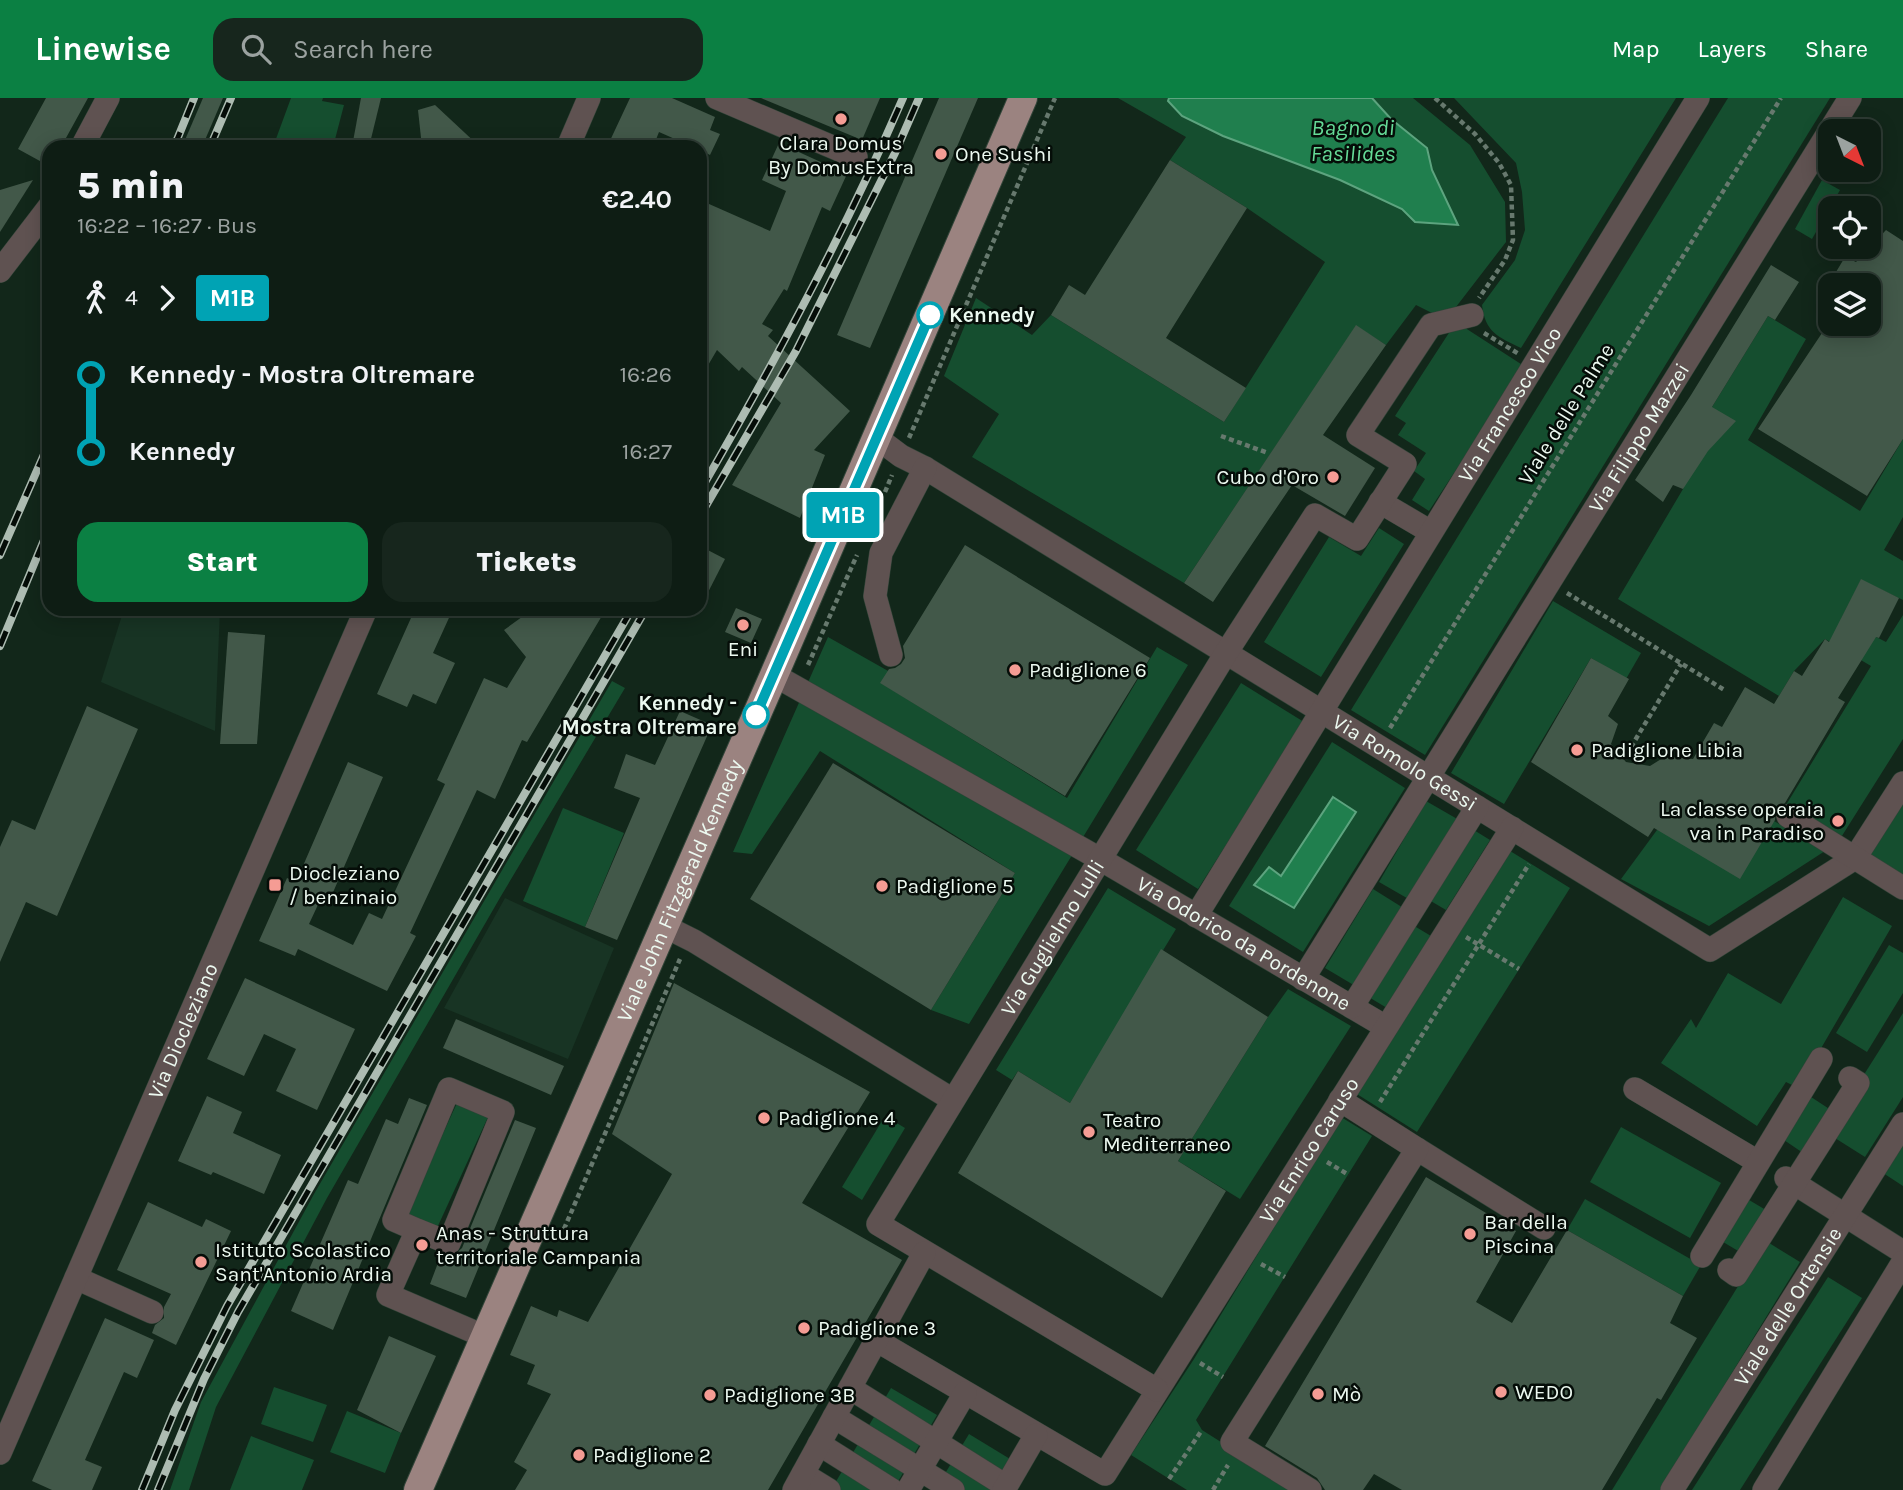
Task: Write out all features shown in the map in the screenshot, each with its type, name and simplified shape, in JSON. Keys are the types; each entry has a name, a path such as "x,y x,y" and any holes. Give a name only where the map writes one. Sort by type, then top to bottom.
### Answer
{"main road":[{"name":"Viale John Fitzgerald Kennedy","path":"418,1490 664,926 786,682 877,438 1023,98"}],"street":[{"path":"86,140 108,98"},
{"path":"571,140 589,98"},
{"name":"Via Francesco Vico","path":"1196,916 1698,98"},
{"name":"Via Filippo Mazzei","path":"1303,979 1850,98"},
{"path":"731,101 856,158"},
{"path":"1,271 42,216"},
{"path":"1431,532 1380,502 1405,464 1358,435 1430,326 1472,315"},
{"name":"Via Romolo Gessi","path":"877,438 901,456 925,468 1512,828 1614,901 1710,950 1855,858 1903,784"},
{"path":"891,655 875,596 881,553 925,468"},
{"name":"Via Guglielmo Lulli","path":"924,1253 878,1224 953,1100 1226,653 1315,515 1357,539 1380,502"},
{"name":"Via Diocleziano","path":"0,1453 363,616"},
{"name":"Via Odorico da Pordenone","path":"786,682 1100,859 1386,1027"},
{"path":"1352,1007 1477,807"},
{"path":"1788,816 1903,887"},
{"name":"Via Enrico Caruso","path":"1036,1435 1105,1474 1512,828"},
{"path":"664,926 689,938 953,1100"},
{"path":"1775,1172 1736,1275 1715,1263 1775,1172 1835,1068 1858,1083 1775,1172"},
{"path":"449,1089 503,1112 449,1243 417,1230 394,1220 449,1089"},
{"path":"1635,1089 1903,1252"},
{"path":"1340,1100 1544,1228"},
{"name":"Viale delle Ortensie","path":"1672,1490 1903,1124"},
{"path":"1310,1490 1231,1452 1417,1149"},
{"path":"417,1230 388,1295 485,1337"},
{"path":"829,1490 798,1482 924,1253 1157,1390"},
{"path":"1763,1490 1903,1262"},
{"path":"76,1278 152,1312"},
{"path":"850,1388 1005,1488 1036,1435 876,1339"},
{"path":"908,1490 965,1392"},
{"path":"834,1417 953,1490"},
{"path":"819,1444 892,1490"}],"path":[{"path":"885,492 1055,98"},
{"path":"1435,98 1475,134 1499,163 1511,185 1513,240 1506,260 1480,292 1472,315 1484,333 1535,363"},
{"name":"Viale delle Palme","path":"1379,747 1781,98"},
{"path":"1222,436 1268,453"},
{"path":"786,682 858,553"},
{"path":"1548,582 1726,691"},
{"path":"1632,747 1681,664"},
{"path":"1377,1107 1530,863"},
{"path":"1449,926 1519,969"},
{"path":"564,1228 689,938"},
{"path":"1324,1160 1349,1175"},
{"path":"1257,1262 1285,1277"},
{"path":"1194,1359 1223,1377"},
{"path":"1169,1479 1202,1430"},
{"path":"1213,1490 1231,1452"}],"shaded area":[{"path":"291,98 323,98 322,101 344,105 335,140 276,140"},
{"path":"1118,98 1169,98 1168,101 1182,116 1223,136 1340,180 1402,209 1415,222 1457,224 1432,170 1427,148 1391,119 1372,98 1413,98 1470,145 1505,202 1506,242 1446,320 1416,305 1386,345 1356,326 1184,583 972,457 999,414 944,376 976,298 1032,335 1051,315 1224,422 1325,262 1247,208 1170,160 1186,137"},
{"path":"1454,98 1676,98 1521,348 1490,328 1482,305 1515,260 1525,230 1516,163"},
{"path":"1728,98 1830,98 1425,755 1351,710"},
{"path":"1821,182 1840,190 1837,196 1818,196 1818,228 1812,239 1795,229"},
{"path":"1768,316 1806,339 1748,440 1860,511 1903,439 1903,517 1884,550 1903,561 1903,600 1861,580 1841,619 1886,642 1903,615 1903,739 1840,839 1786,805 1871,666 1825,639 1794,671 1779,696 1618,599 1683,489 1712,407"},
{"path":"1456,322 1524,366 1429,511 1412,500 1425,479 1414,471 1426,453 1398,435 1406,423 1395,416"},
{"path":"1379,528 1404,544 1321,677 1264,642 1329,537 1361,556"},
{"path":"1553,601 1641,653 1626,679 1591,658 1504,804 1451,773"},
{"path":"122,616 220,616 215,731 101,682"},
{"path":"828,637 890,672 881,683 1067,798 1157,647 1188,665 969,1024 931,1010 1015,873 820,751 752,854 733,852"},
{"path":"612,681 625,688 501,896 327,1198 216,1407 189,1490 170,1490 201,1402 314,1194"},
{"path":"1241,683 1304,722 1198,889 1136,850"},
{"path":"1332,742 1405,788 1303,952 1229,906"},
{"path":"1426,801 1459,820 1412,901 1379,882"},
{"path":"1903,801 1903,877 1869,856"},
{"path":"563,808 624,833 585,927 523,901"},
{"path":"1774,821 1825,851 1709,926 1621,879 1657,830"},
{"path":"1469,827 1490,840 1446,910 1424,897"},
{"path":"1502,846 1570,888 1417,1132 1349,1089"},
{"path":"1108,888 1176,929 1070,1103 1018,1071 1012,1080 996,1070"},
{"path":"1373,889 1405,909 1357,987 1325,968"},
{"path":"1843,897 1892,926 1798,1088 1786,1082 1757,1126 1661,1063 1691,1019 1696,1028 1728,973 1781,1004"},
{"path":"505,898 614,948 568,1059 444,1008"},
{"path":"1411,924 1431,936 1387,1008 1367,996"},
{"path":"1889,945 1903,953 1903,993 1867,1052 1836,1033"},
{"path":"1288,989 1351,1026 1240,1199 1178,1161"},
{"path":"1903,1013 1903,1097 1865,1157 1827,1133"},
{"path":"1808,1095 1837,1114 1809,1157 1781,1138"},
{"path":"457,1103 488,1117 437,1228 406,1214"},
{"path":"885,1116 905,1128 862,1200 842,1187"},
{"path":"1341,1117 1372,1136 1196,1420 1202,1430 1297,1490 1187,1490 1131,1455 1194,1359"},
{"path":"1621,1127 1721,1183 1690,1238 1590,1182"},
{"path":"1903,1136 1903,1186 1880,1171"},
{"path":"1744,1197 1771,1213 1745,1255 1718,1239"},
{"path":"1585,1199 1701,1265 1683,1296 1567,1230"},
{"path":"1766,1241 1800,1262 1660,1490 1612,1490"},
{"path":"1828,1277 1862,1298 1740,1490 1692,1490"},
{"path":"274,1387 327,1405 313,1442 261,1424"},
{"path":"891,1388 937,1415 893,1490 831,1490"},
{"path":"347,1411 401,1433 385,1473 330,1452"},
{"path":"969,1434 1015,1462 998,1490 935,1490"},
{"path":"251,1436 314,1460 302,1490 230,1490"}],"water":[{"name":"Bagno di Fasilides","path":"1169,98 1372,98 1391,119 1427,148 1432,170 1458,225 1415,222 1402,209 1340,180 1223,136 1182,116 1168,101"},
{"path":"1333,797 1356,812 1294,908 1254,885 1269,867 1281,876"}],"building":[{"path":"46,98 88,98 65,140 42,140 42,162 18,149"},
{"path":"203,98 223,98 205,140 185,140"},
{"path":"361,98 381,98 371,140 353,140"},
{"path":"630,98 672,98 715,117 710,130 720,134 710,155 707,154 707,140 677,140 659,132 656,140 610,140"},
{"name":"Clara Domus By DomusExtra","path":"761,98 880,98 862,140"},
{"path":"939,98 978,98 870,348 837,335"},
{"path":"435,105 472,140 421,140 418,110"},
{"path":"779,143 847,174 830,211 822,207 787,291 784,289 762,324 773,330 768,336 850,411 814,450 825,455 800,518 732,485 781,403 742,367 739,371 717,350 707,367 707,203 770,231 786,191 762,180"},
{"path":"1170,160 1247,208 1166,338 1246,388 1224,422 1051,315 1069,285 1085,295"},
{"path":"33,180 0,232 0,190"},
{"path":"1886,230 1903,241 1903,439 1867,496 1758,429 1820,336 1881,336 1881,273 1835,273 1844,259 1856,262 1859,259 1881,259 1881,235"},
{"path":"1771,265 1799,282 1775,320 1768,316 1712,407 1736,421 1708,451 1683,489 1673,485 1663,502 1635,480"},
{"path":"1356,325 1386,345 1323,435 1375,468 1345,516 1292,485 1213,602 1184,583"},
{"name":"Padiglione 6","path":"965,545 1150,658 1065,796 880,683 889,669 901,664 905,658 903,646"},
{"path":"707,550 725,559 707,594"},
{"path":"1861,579 1899,598 1879,638 1876,637 1838,698 1845,702 1785,803 1776,809 1775,820 1740,879 1654,828 1648,837 1531,762 1591,658 1629,679 1608,716 1618,724 1611,744 1626,762 1650,766 1666,756 1693,759 1714,723 1722,727 1745,687 1774,704 1794,671 1802,676 1825,639 1829,642"},
{"name":"Eni","path":"736,608 762,619 751,643 725,632"},
{"path":"412,616 450,616 433,653 455,663 436,704 413,694 407,707 377,694"},
{"path":"523,616 602,616 527,742 522,740 495,799 477,790 410,933 416,936 387,991 298,949 295,956 259,941 287,878 296,882 348,762 383,777 331,897 323,894 309,924 353,945 369,913 382,919 445,784 437,780 484,678 507,688 526,657 504,630"},
{"path":"228,632 265,635 257,744 220,744"},
{"path":"87,706 138,729 57,916 26,902 0,962 0,847 12,820 35,830"},
{"path":"680,711 712,725 617,940 585,927 640,798 614,788 626,754 655,765"},
{"name":"Padiglione 5","path":"833,763 1015,873 931,1010 750,899"},
{"name":"Teatro Mediterraneo","path":"1161,949 1268,1017 1178,1161 1226,1191 1162,1298 958,1173 1018,1071 1070,1103"},
{"path":"245,978 355,1029 317,1110 276,1091 296,1049 264,1034 244,1076 207,1059"},
{"path":"674,983 870,1092 802,1203 902,1260 768,1490 515,1490 527,1470 514,1462 551,1394 527,1384 535,1365 510,1355 531,1306 557,1317 559,1310 588,1322 672,1174 612,1134"},
{"path":"456,1019 564,1066 551,1095 443,1048"},
{"path":"207,1096 242,1112 233,1133 281,1155 264,1194 213,1172 211,1175 178,1161"},
{"path":"409,1098 427,1105 333,1330 291,1311 348,1180 358,1184 386,1119 398,1124"},
{"path":"515,1120 536,1128 466,1298 430,1284 441,1255 452,1257 462,1248"},
{"path":"1426,1177 1516,1231 1476,1302 1512,1323 1567,1230 1683,1296 1670,1323 1697,1338 1661,1400 1657,1398 1602,1490 1402,1490 1374,1474 1363,1490 1325,1490 1317,1478 1265,1446"},
{"path":"148,1202 202,1227 206,1219 231,1231 176,1345 152,1333 155,1325 164,1318 164,1307 171,1294 117,1270"},
{"path":"105,1318 154,1340 137,1378 124,1372 85,1460 102,1467 92,1490 52,1490 32,1481"},
{"path":"389,1336 436,1356 401,1433 357,1410"}],"railway":[{"path":"177,140 194,98"},
{"path":"213,140 231,98"},
{"path":"707,479 807,297 857,199 903,98"},
{"path":"707,504 796,351 895,153 919,98"},
{"path":"0,555 42,459"},
{"path":"0,646 42,545"},
{"path":"142,1490 175,1410 227,1306 628,616"},
{"path":"158,1490 204,1379 238,1312 642,616"}],"bus line":[{"name":"M1B","path":"756,715 930,315"}],"place":[{"name":"Clara Domus By DomusExtra","path":"841,119"},
{"name":"One Sushi","path":"941,154"},
{"name":"Kennedy","path":"930,315"},
{"name":"Cubo d'Oro","path":"1333,477"},
{"name":"Eni","path":"743,625"},
{"name":"Padiglione 6","path":"1015,670"},
{"name":"Kennedy - Mostra Oltremare","path":"756,715"},
{"name":"Padiglione Libia","path":"1577,750"},
{"name":"La classe operaia va in Paradiso","path":"1838,821"},
{"name":"Diocleziano / benzinaio","path":"275,885"},
{"name":"Padiglione 5","path":"882,886"},
{"name":"Padiglione 4","path":"764,1118"},
{"name":"Teatro Mediterraneo","path":"1089,1132"},
{"name":"Bar della Piscina","path":"1470,1234"},
{"name":"Anas - Struttura territoriale Campania","path":"422,1245"},
{"name":"Istituto Scolastico Sant'Antonio Ardia","path":"201,1262"},
{"name":"Padiglione 3","path":"804,1328"},
{"name":"WEDO","path":"1501,1392"},
{"name":"Mò","path":"1318,1394"},
{"name":"Padiglione 3B","path":"710,1395"},
{"name":"Padiglione 2","path":"579,1455"}]}
